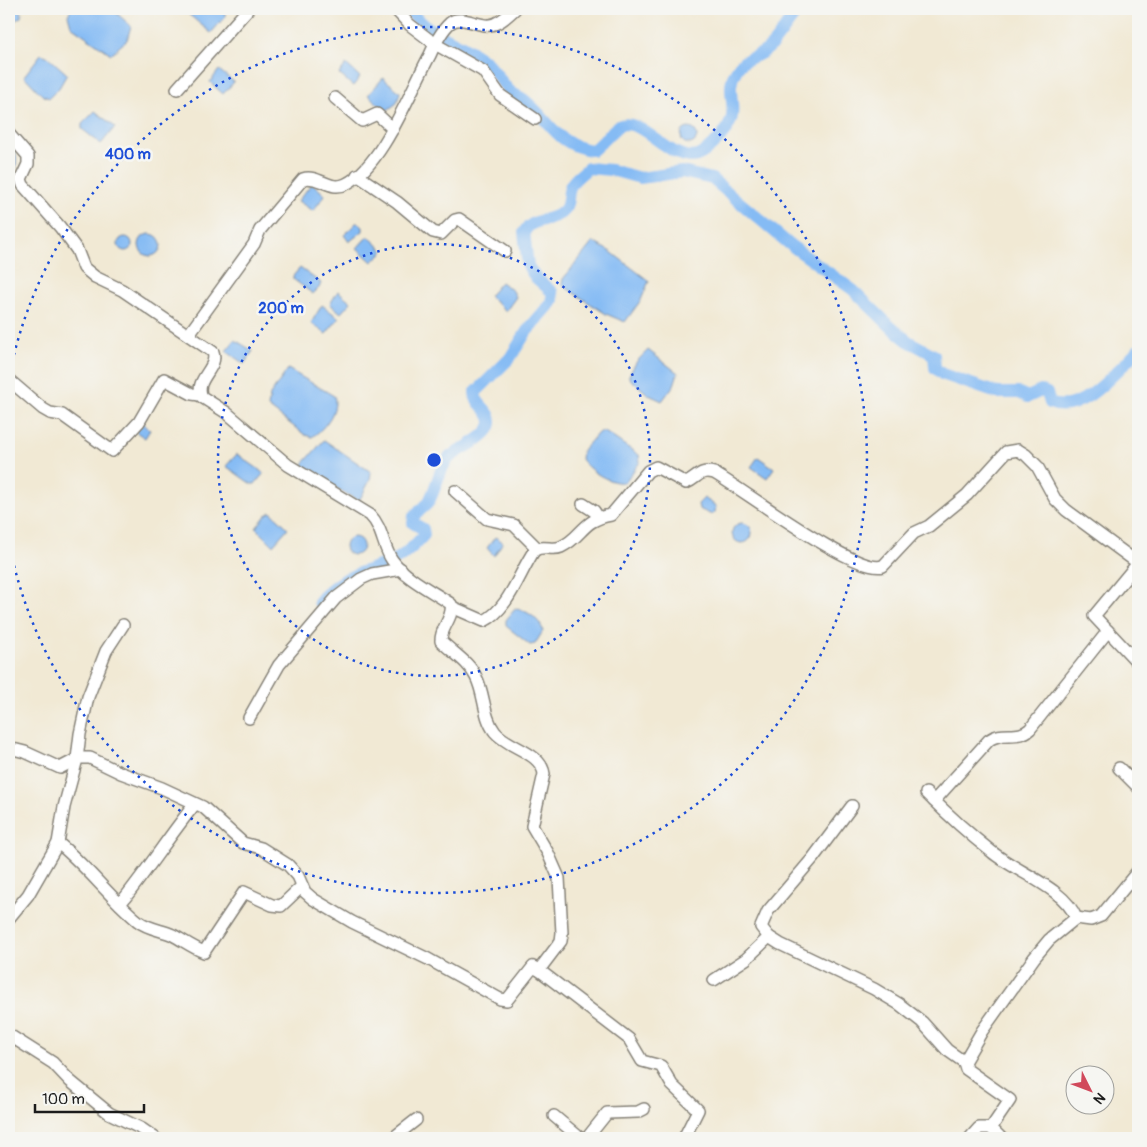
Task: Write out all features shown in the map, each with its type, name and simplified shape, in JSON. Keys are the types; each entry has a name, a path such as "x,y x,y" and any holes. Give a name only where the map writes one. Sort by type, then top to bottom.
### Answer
{"street":[{"path":"177,89 248,9"},
{"path":"395,9 410,25 439,38 483,71 500,95 535,119"},
{"path":"189,334 254,244 260,230 303,179 309,177 338,187 347,184 386,141 439,38 456,20 490,25 500,21 516,9"},
{"path":"335,98 362,121 377,114 393,129"},
{"path":"9,134 28,156 28,164 21,179 23,185 60,227 77,250 84,268 95,277 118,288 209,348 215,358 203,379 200,395"},
{"path":"357,175 397,202 433,232 441,234 455,220 460,220 505,251"},
{"path":"9,380 36,405 48,413 62,415 112,451 139,422 164,379 192,394 200,395 227,414 281,461 370,515 380,529 389,554 399,567 452,607 484,621 492,617 504,602 526,563 537,548"},
{"path":"455,491 487,519 514,525 537,548 556,549 564,545 588,523 598,517 611,515 648,471 656,466 686,483 698,473 708,471 723,478 767,509 848,559 877,568 884,566 914,533 929,526 967,495 1006,452 1018,450 1026,454 1037,466 1055,500 1138,563 1094,616 1138,663"},
{"path":"583,504 594,511 598,517"},
{"path":"249,718 279,665 336,598 361,579 399,567"},
{"path":"452,607 441,642 463,660 475,675 494,730 506,742 532,756 543,768 544,774 532,826 548,853 559,878 562,933 561,941 539,970"},
{"path":"9,918 28,895 58,843 64,807 77,759 88,697 109,646 123,625"},
{"path":"1076,918 1073,910 1061,897 993,853 930,797 997,734 1018,735 1030,729 1108,631"},
{"path":"9,748 25,752 60,768 77,759 90,758 195,804 214,816 243,843 261,848 288,865 298,876 302,886 313,899 352,922 428,958 504,1000 507,1000 533,967 539,970 630,1039 642,1061 658,1064 663,1068 672,1086 698,1110 684,1138"},
{"path":"1119,768 1138,787"},
{"path":"120,904 143,875 167,838 195,804"},
{"path":"852,806 813,858 768,911 761,925 769,937 874,989 899,1004 922,1022 947,1050 964,1062 966,1069 1010,1100 991,1128"},
{"path":"58,843 72,854 139,922 172,934 192,948 204,952 244,892 278,907 284,905 302,886"},
{"path":"964,1062 982,1031 1049,940 1076,918 1091,920 1101,916 1138,871"},
{"path":"714,980 746,959 769,937"},
{"path":"9,1035 53,1064 70,1081 109,1113 142,1129 155,1138"},
{"path":"587,1138 607,1113 638,1112 644,1109"},
{"path":"554,1116 580,1138"},
{"path":"393,1138 416,1120"},
{"path":"970,1138 979,1128 991,1128 1002,1138"}],"water":[{"path":"9,9 19,9 22,13 21,17 14,21 9,16"},
{"path":"71,9 112,9 131,26 127,40 111,54 71,26 68,15"},
{"path":"187,9 222,9 225,12 225,17 211,33 187,13"},
{"path":"41,54 47,56 67,74 59,88 49,98 42,95 24,76"},
{"path":"346,64 360,77 353,86 339,74"},
{"path":"219,70 234,82 223,94 210,82"},
{"path":"383,78 400,92 397,103 386,111 368,95"},
{"path":"95,111 115,127 101,144 82,129 82,124"},
{"path":"689,128 695,130 697,136 695,142 689,144 683,142 681,136 683,130"},
{"path":"9,141 15,150 16,166 9,180"},
{"path":"312,183 325,195 313,211 298,201"},
{"path":"357,222 363,227 363,231 349,242 344,235"},
{"path":"150,234 158,237 161,245 158,253 150,256 142,253 139,245 142,237"},
{"path":"368,236 384,251 372,262 357,248"},
{"path":"125,237 130,239 132,244 130,249 125,251 120,249 118,244 120,239"},
{"path":"593,242 611,252 649,281 641,300 625,322 606,314 562,285 563,279"},
{"path":"300,268 321,283 313,294 293,279 293,276"},
{"path":"501,282 513,291 516,297 506,311 489,296"},
{"path":"338,291 351,302 341,313 330,304"},
{"path":"322,305 339,318 326,334 311,323"},
{"path":"235,340 253,351 244,364 226,351"},
{"path":"648,350 678,373 674,385 662,401 649,395 629,378 637,361"},
{"path":"288,369 334,396 334,408 329,419 312,437 305,435 268,407 270,395"},
{"path":"142,422 150,430 145,438 136,432"},
{"path":"599,432 605,432 639,455 640,462 625,482 613,481 600,476 581,459 582,451"},
{"path":"324,440 371,472 370,480 359,501 307,471 303,464"},
{"path":"237,454 264,473 255,484 251,484 226,466"},
{"path":"758,457 774,468 767,478 751,467"},
{"path":"704,498 716,506 715,512 712,515 699,509 698,504"},
{"path":"271,512 288,528 273,545 256,528 267,514"},
{"path":"738,523 746,523 752,529 752,537 746,543 738,543 732,537 732,529"},
{"path":"354,537 360,540 363,546 360,552 354,555 348,552 345,546 348,540"},
{"path":"495,537 503,542 494,556 487,548"},
{"path":"515,609 524,611 532,616 542,627 543,631 535,644 530,645 506,626 506,620"}],"waterway":[{"path":"408,9 426,25 484,60 510,91 527,102 563,139 571,144 593,150 618,126 627,124 646,132 667,147 687,157 697,156 706,151 726,130 731,120 731,88 736,71 744,62 772,45 800,9"},
{"path":"319,602 327,592 346,579 400,557 410,550 424,535 423,529 413,523 414,516 428,503 443,467 450,457 486,433 491,423 491,418 478,401 475,393 510,358 527,331 553,301 552,292 535,277 528,266 524,232 531,224 561,213 566,207 571,185 588,168 611,170 640,178 682,172 712,179 789,244 853,290 908,341 934,355 935,368 942,374 997,393 1019,393 1028,397 1041,391 1047,393 1050,403 1062,406 1074,403 1086,398 1098,389 1138,350"}]}
